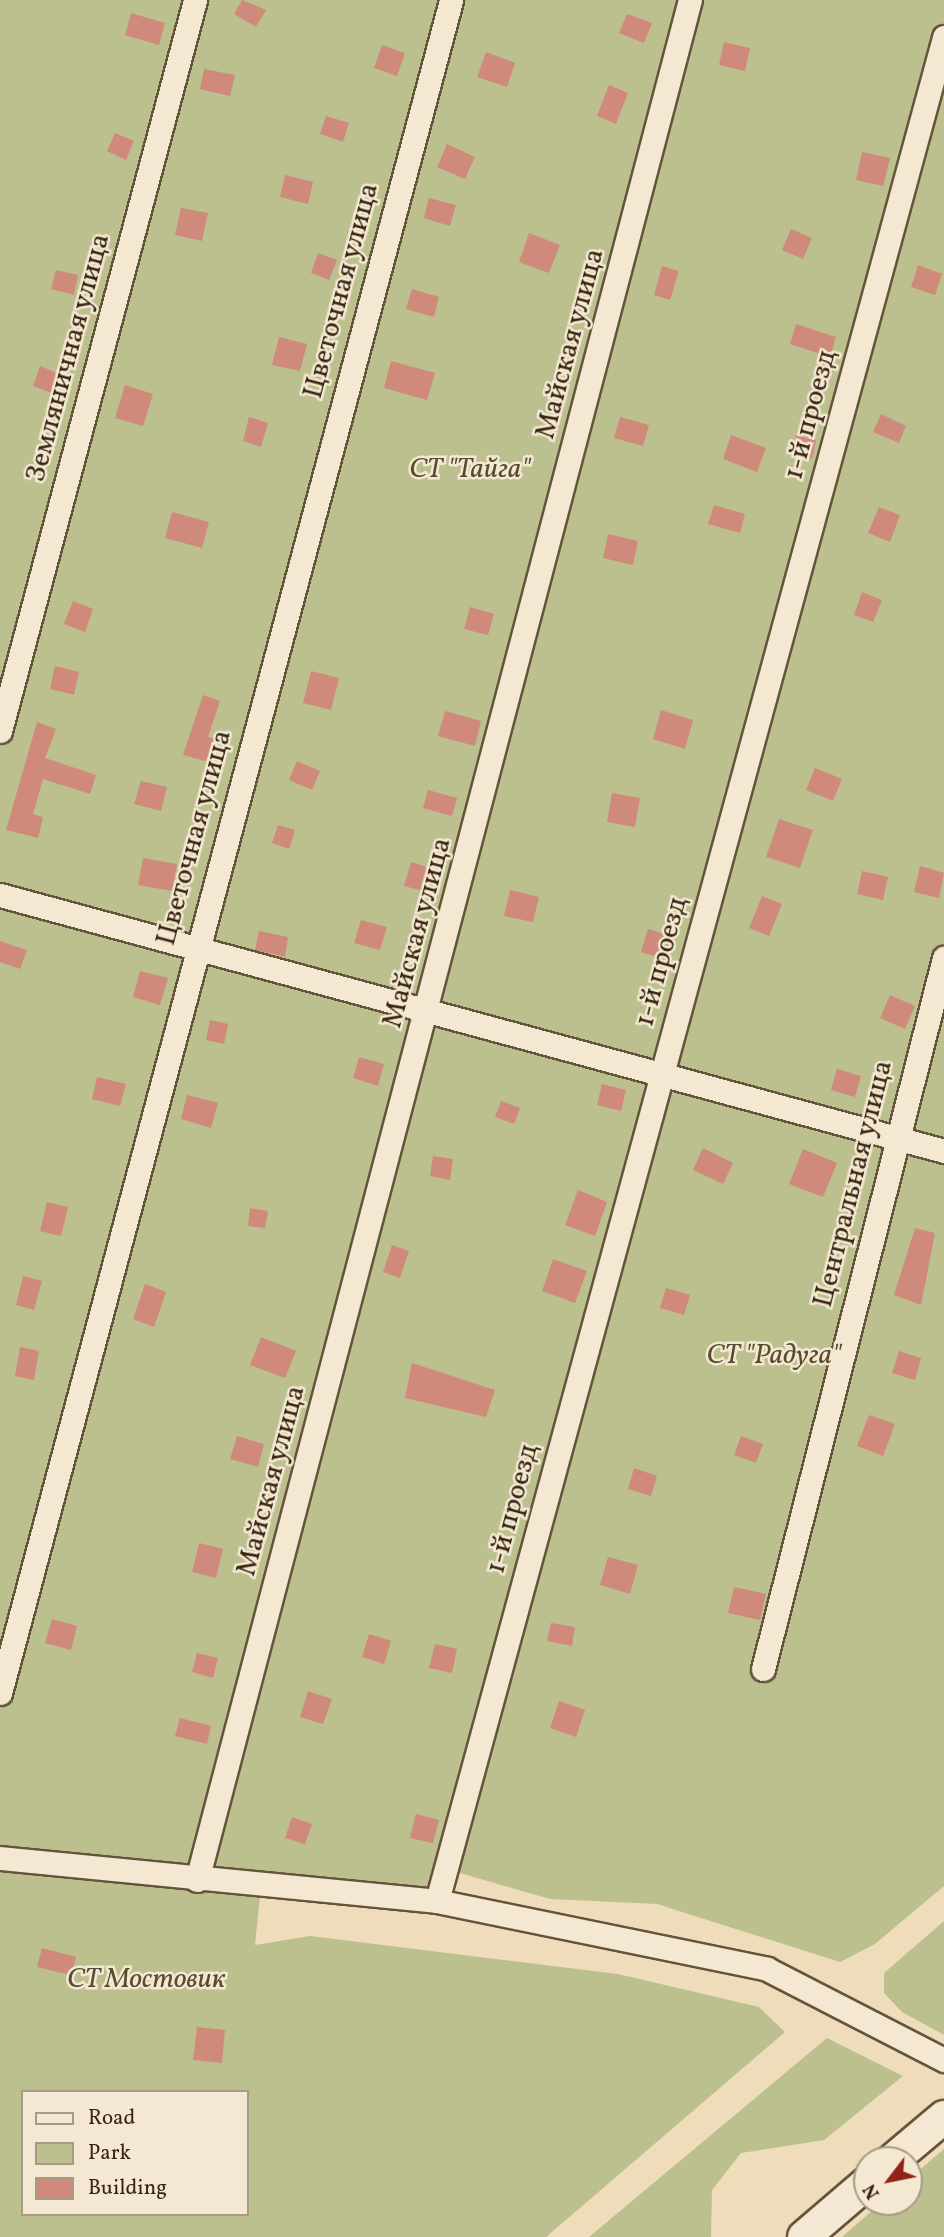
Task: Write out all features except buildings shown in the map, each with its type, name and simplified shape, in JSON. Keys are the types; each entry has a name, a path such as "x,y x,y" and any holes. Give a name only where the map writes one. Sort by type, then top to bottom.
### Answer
{"main road":[{"path":"910,2146 944,2116"},
{"path":"804,2237 853,2195"}],"street":[{"name":"Земляничная улица","path":"0,732 195,0"},
{"name":"Цветочная улица","path":"0,1693 451,0"},
{"name":"Майская улица","path":"197,1880 428,1011 690,0"},
{"name":"1-й проезд","path":"437,1901 944,37"},
{"path":"0,895 944,1151"},
{"name":"Центральная улица","path":"763,1669 895,1138 944,958"},
{"path":"0,1858 197,1880 437,1901 767,1969 944,2060"}],"green space":[{"name":"СТ \"Тайга\"","path":"0,0 944,0 944,1886 875,1944 840,1962 657,1904 550,1899 446,1869 437,1901 261,1886 255,1945 310,1936 618,1974 759,2007 785,2032 546,2237 0,2237"},
{"path":"944,1921 944,2035 902,2012 884,1993 884,1973"},
{"path":"827,2038 903,2076 824,2140 741,2153 712,2190 711,2237 589,2237"},
{"path":"944,2149 944,2237 842,2237 866,2216 923,2216 923,2167"}],"park label":[{"name":"СТ \"Радуга\"","path":"774,1356"},
{"name":"СТ Мостовик","path":"146,1980"}]}
